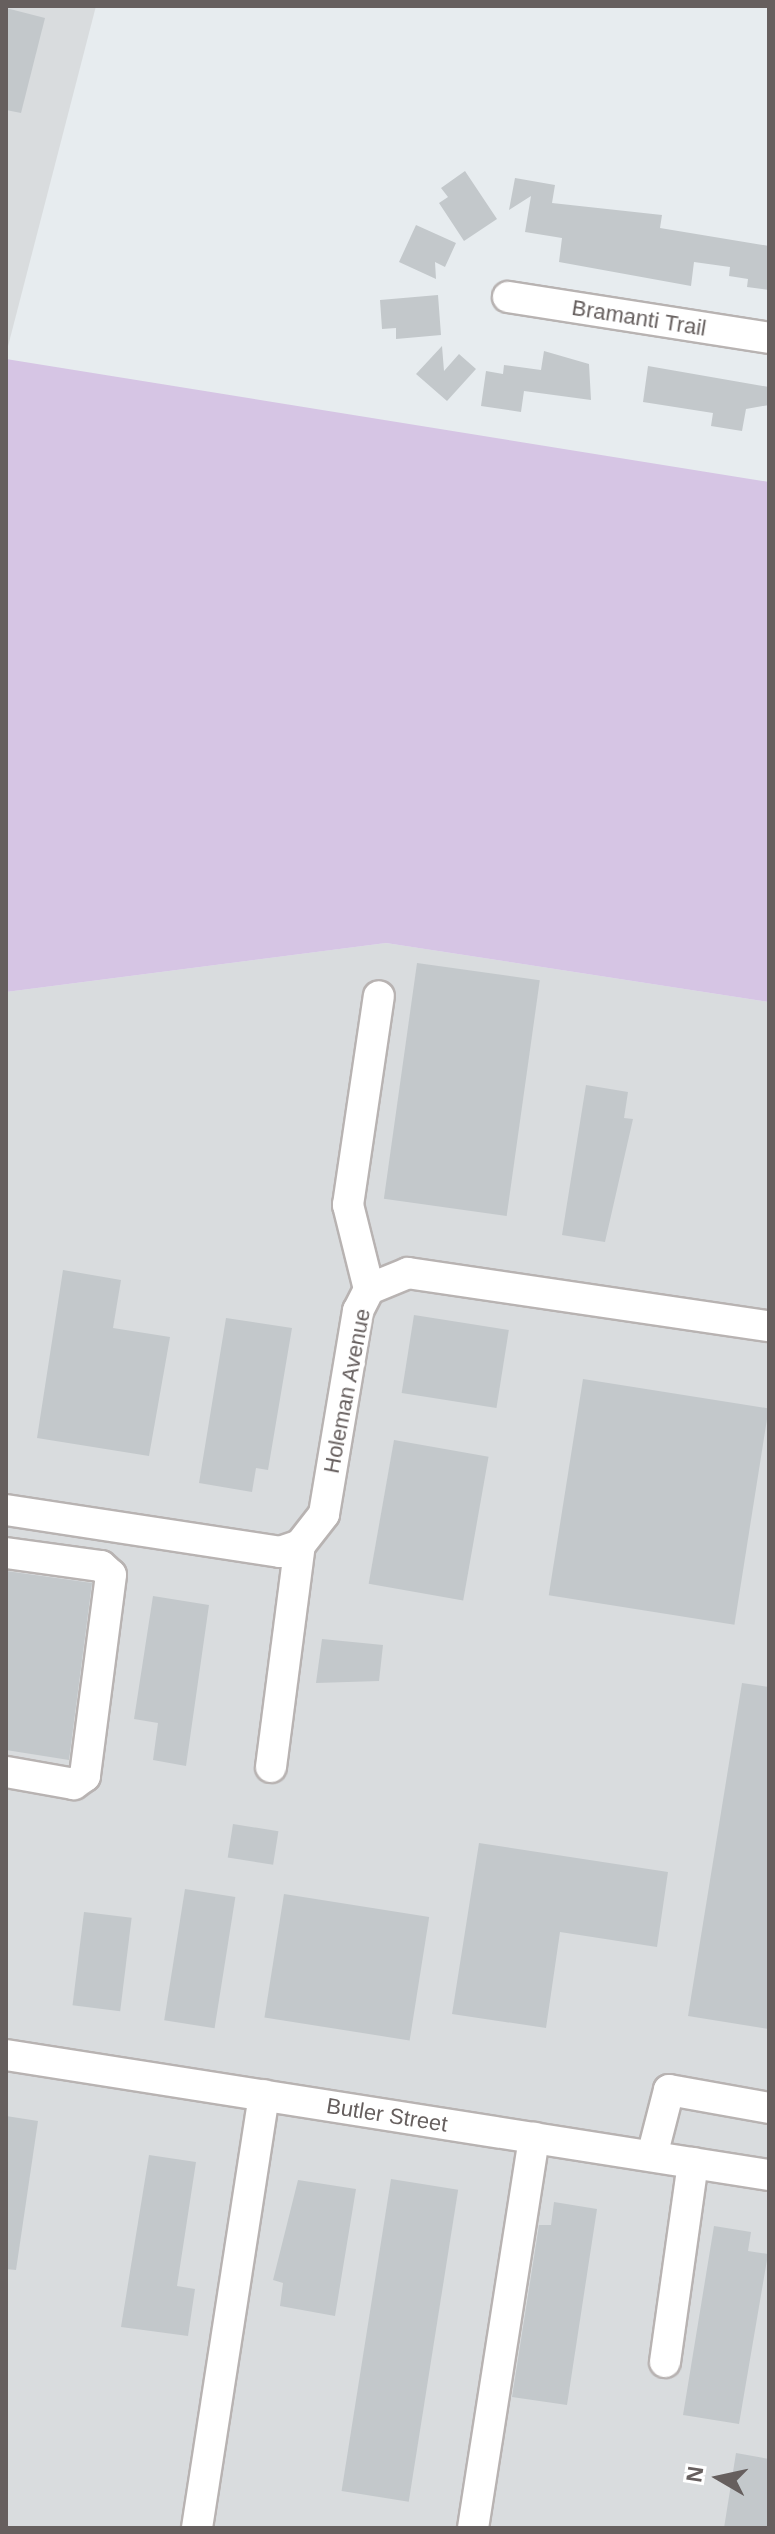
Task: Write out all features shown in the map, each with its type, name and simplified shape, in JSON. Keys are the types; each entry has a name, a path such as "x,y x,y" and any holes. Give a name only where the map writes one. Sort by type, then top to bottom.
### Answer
{"street":[{"name":"Bramanti Trail","path":"508,297 769,338"},
{"path":"369,1289 348,1205 379,996"},
{"name":"Holeman Avenue","path":"300,1545 324,1514 358,1311 369,1289 408,1273 769,1326"},
{"path":"6,1772 81,1782 111,1575 101,1566 14,1554 17,1511 280,1552 300,1545 271,1767"},
{"name":"Butler Street","path":"6,2055 769,2175"},
{"path":"652,2156 669,2090 769,2108"},
{"path":"197,2528 264,2095"},
{"path":"473,2528 534,2138"},
{"path":"665,2362 693,2163"}],"shaded area":[{"path":"6,6 96,6 6,354"},
{"path":"6,359 769,482 769,1002 386,943 6,992"},
{"path":"386,943 769,1002 769,2528 6,2528 6,992"}],"building":[{"path":"6,8 45,18 21,113 6,110"},
{"path":"465,171 497,219 464,241 439,203 448,197 441,188"},
{"path":"515,178 555,185 552,203 662,215 660,228 769,246 769,290 747,287 748,279 729,276 730,267 694,262 691,286 559,262 562,238 525,232 531,196 509,210"},
{"path":"416,225 456,243 445,267 435,262 436,279 399,262"},
{"path":"438,295 441,335 396,339 396,328 382,329 380,300"},
{"path":"442,346 444,371 459,354 476,369 447,401 416,374"},
{"path":"544,351 589,364 591,400 524,391 521,412 481,406 486,371 503,374 504,365 541,370"},
{"path":"648,366 769,387 769,405 746,409 742,431 711,426 713,413 643,402"},
{"path":"417,963 540,980 507,1216 384,1199"},
{"path":"586,1085 628,1092 624,1118 633,1119 605,1242 562,1235"},
{"path":"63,1270 121,1280 113,1328 170,1337 149,1456 37,1438"},
{"path":"414,1315 509,1330 496,1408 402,1393"},
{"path":"226,1318 292,1328 268,1470 256,1468 252,1492 199,1483"},
{"path":"583,1379 769,1408 734,1625 549,1595"},
{"path":"394,1440 489,1457 463,1600 369,1584"},
{"path":"6,1571 92,1583 69,1760 6,1750"},
{"path":"153,1596 209,1605 186,1766 153,1760 158,1723 134,1719"},
{"path":"322,1639 383,1645 379,1681 316,1683"},
{"path":"742,1683 769,1687 769,2029 688,2016"},
{"path":"233,1824 278,1831 273,1865 228,1858"},
{"path":"479,1843 668,1872 657,1947 560,1932 546,2028 452,2014"},
{"path":"185,1889 235,1897 215,2028 164,2020"},
{"path":"284,1894 429,1917 410,2040 264,2017"},
{"path":"84,1912 132,1918 120,2011 73,2005"},
{"path":"6,2116 38,2121 16,2270 6,2269"},
{"path":"149,2155 196,2162 177,2286 195,2289 188,2336 121,2327"},
{"path":"391,2179 458,2190 409,2502 342,2491"},
{"path":"298,2180 356,2189 335,2316 280,2306 283,2283 273,2280"},
{"path":"554,2202 597,2209 567,2405 512,2397 539,2225 551,2225"},
{"path":"714,2226 751,2232 748,2251 768,2254 739,2424 683,2415"},
{"path":"736,2453 769,2459 769,2528 724,2528"}]}
